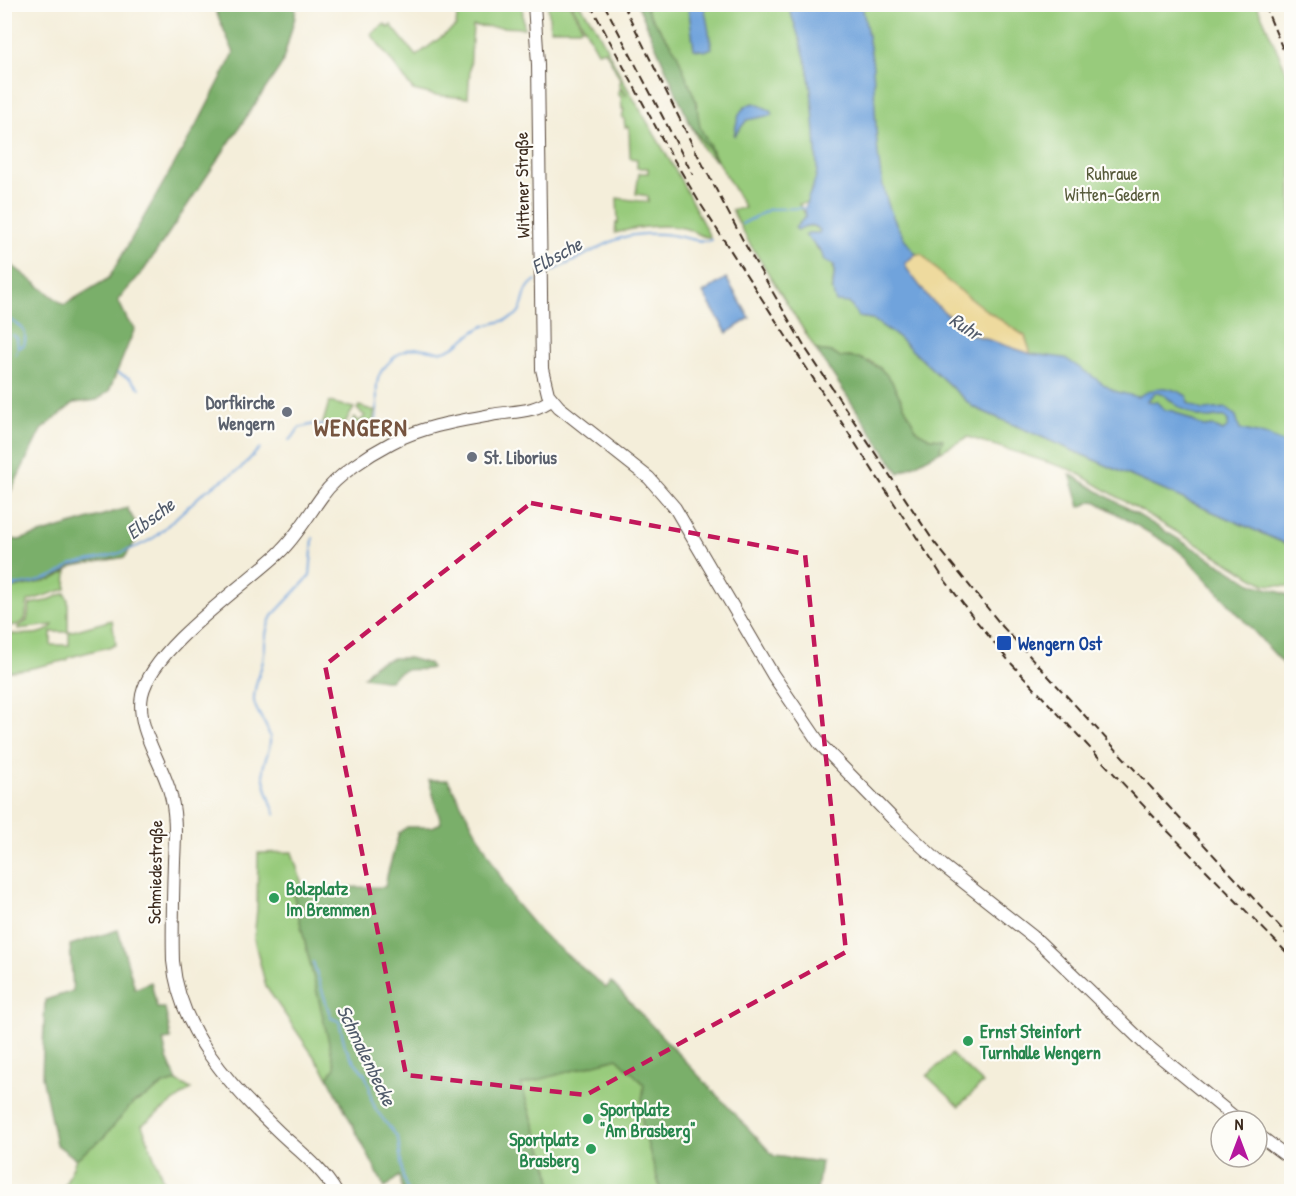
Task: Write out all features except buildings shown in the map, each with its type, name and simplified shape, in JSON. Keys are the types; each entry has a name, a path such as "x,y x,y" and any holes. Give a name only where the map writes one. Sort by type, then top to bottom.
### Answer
{"main road":[{"name":"Wittener Straße","path":"534,4 538,64 543,377 552,399"},
{"name":"Schmiedestraße","path":"336,1191 320,1170 261,1115 237,1089 198,1036 183,1006 175,980 173,961 176,826 169,787 143,721 141,705 144,687 158,662 190,629 282,550 338,480 394,441 453,423 540,407 552,399"},
{"path":"552,399 661,490 697,544 785,693 820,744 926,851 1035,939 1146,1044 1225,1109"},
{"path":"1269,1143 1292,1160"}],"highlighted area":[{"path":"531,503 805,554 846,952 586,1095 406,1075 325,665"}],"green space":[{"path":"448,4 522,5 524,28 473,26 468,98 434,95 413,90 371,34 385,24 389,28 391,25 416,56 456,26 457,17"},
{"path":"213,5 296,5 282,64 144,270 118,300 128,321 135,328 109,391 97,400 74,403 41,430 5,503 4,419 7,417 4,415 5,260 64,305 109,278 200,119 234,53"},
{"path":"548,5 570,5 582,27 579,29 550,29"},
{"path":"572,5 580,5 594,24 710,237 670,226 615,233 616,223 618,223 617,198 648,202 648,196 636,194 639,173 648,173 648,168 637,168 637,159 630,158 629,127 625,127 624,118 622,118 624,109 622,109 621,96 618,95 619,88 627,96 619,84 621,81 605,50 598,52"},
{"name":"Ruhraue Witten-Gedern","path":"638,5 1257,5 1291,82 1291,462 1233,436 1130,405 1039,355 1031,354 906,246 810,195 806,203 799,204 806,215 798,229 809,226 820,230 819,233 808,233 812,242 834,268 831,290 849,302 859,317 872,319 898,337 973,407 1291,546 1291,587 1264,584 1072,470 968,437 941,451 942,439 930,438 917,431 891,380 880,368 871,362 839,357 831,352 816,350 748,241 732,210 745,208 718,162 704,151"},
{"path":"638,5 645,5 676,51 696,101 700,127 718,162 690,124"},
{"path":"816,350 831,352 839,357 859,358 880,368 891,380 917,431 930,438 943,439 941,451 899,473"},
{"path":"329,402 354,408 343,426 323,423"},
{"path":"359,406 375,411 372,426 368,432 348,428 355,417 359,422 365,416 357,409"},
{"path":"1070,474 1253,584 1291,597 1291,672 1187,558 1175,548 1097,502 1093,501 1080,507"},
{"path":"127,508 141,532 125,557 73,566 53,579 5,590 5,538 19,540"},
{"path":"67,571 66,589 28,601 25,620 5,629 5,590 53,579"},
{"path":"65,593 68,600 68,632 51,632 51,645 69,645 69,632 112,620 116,645 70,657 67,660 5,672 5,637 10,637 11,634 39,633 53,625 18,629 27,621 30,604 46,601"},
{"path":"393,658 409,658 430,664 431,668 405,670 395,675 390,681 364,677 375,664"},
{"path":"429,780 448,780 514,901 542,934 606,988 611,982 774,1156 821,1162 817,1191 661,1191 643,1128 641,1109 644,1084 617,1058 521,1085 549,1170 552,1191 403,1191 399,1176 385,1188 328,1077 335,1068 292,888 385,887 399,833 407,827 432,827 441,823"},
{"path":"292,852 303,887 292,888 336,1068 328,1077 266,987 254,939 258,853"},
{"path":"118,930 135,989 151,982 157,1008 165,1008 171,1039 163,1040 167,1058 177,1081 163,1085 133,1103 104,1137 76,1159 56,1144 42,1076 45,1000 73,991 70,945"},
{"path":"951,1054 983,1083 959,1106 927,1076"},
{"name":"Sportplatz \"Am Brasberg\"","path":"617,1058 644,1084 641,1109 643,1128 661,1191 552,1191 549,1170 521,1084"},
{"path":"177,1081 191,1089 142,1125 167,1191 62,1192 76,1159 104,1137 133,1103 163,1085"}],"sand":[{"path":"916,254 922,254 945,279 1025,336 1031,354 977,337 953,322 923,291 908,271 905,263"}],"water":[{"path":"688,5 704,5 712,48 705,51 694,49"},
{"path":"788,5 862,5 872,60 877,142 884,189 901,234 916,254 905,263 907,269 929,298 968,333 1031,354 1065,358 1114,391 1137,397 1156,389 1167,388 1187,396 1188,403 1202,410 1226,408 1236,416 1240,429 1269,436 1291,447 1291,546 973,407 898,337 872,319 859,317 849,303 836,302 833,292 834,265 824,261 821,251 805,235 819,233 820,230 812,226 798,230 795,228 806,216 806,205 817,168 808,71","holes":["1158,393 1197,416 1225,417 1228,427 1223,431 1213,426 1204,427 1174,411 1164,410 1157,402 1147,401"]},
{"path":"754,103 770,110 772,115 747,120 734,136 741,111"},
{"path":"726,278 750,318 727,333 703,293"}],"waterway":[{"name":"Elbsche","path":"742,224 770,209 807,208"},
{"name":"Elbsche","path":"546,274 609,242 627,236 662,234 701,241 711,240"},
{"name":"Elbsche","path":"289,440 299,428 314,424 368,434 376,419 379,376 392,359 412,348 443,351 459,344 482,327 513,317 522,307 528,288 536,280"},
{"path":"4,317 18,324 25,334 24,345 18,348 16,354"},
{"path":"13,335 17,338 18,348"},
{"path":"118,373 129,378 140,388"},
{"name":"Elbsche","path":"4,584 20,585 39,581 57,574 70,565 114,555 145,543 155,537 204,492 240,469 260,448"},
{"name":"Schmalenbecke","path":"275,814 263,775 270,739 255,705 255,691 263,661 269,621 310,576 313,538"},
{"path":"4,592 15,586"},
{"name":"Schmalenbecke","path":"313,962 331,1018 339,1021 345,1046 364,1073 376,1110 398,1138 403,1178 408,1192"}],"railway":[{"path":"590,4 667,148 698,200 944,579 1009,661 1156,819 1292,958"},
{"path":"604,4 693,175"},
{"path":"623,4 693,146 746,246 804,346 934,542 1002,626 1292,940"},
{"path":"1264,4 1292,71"}],"place":[{"name":"Dorfkirche Wengern","path":"287,412"},
{"name":"St. Liborius","path":"472,457"},
{"name":"Wengern Ost","path":"1004,643"},
{"name":"Bolzplatz Im Bremmen","path":"274,898"},
{"name":"Ernst Steinfort Turnhalle Wengern","path":"968,1041"},
{"name":"Sportplatz \"Am Brasberg\"","path":"588,1119"},
{"name":"Sportplatz Brasberg","path":"591,1149"}],"district":[{"name":"WENGERN","path":"361,427"}],"water label":[{"name":"Ruhr","path":"966,326"}]}
